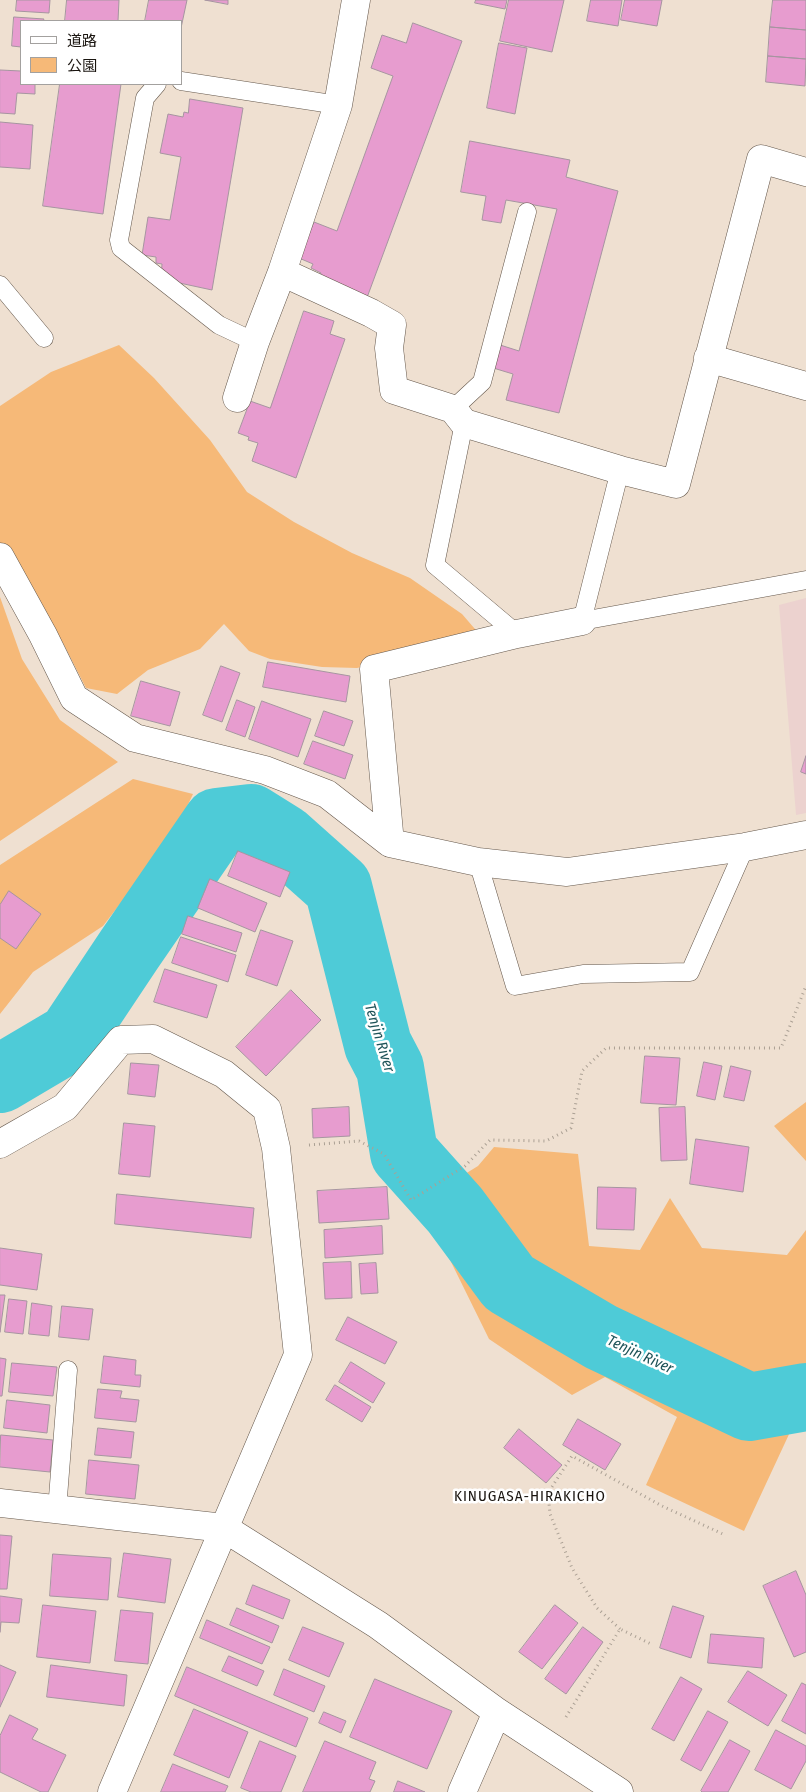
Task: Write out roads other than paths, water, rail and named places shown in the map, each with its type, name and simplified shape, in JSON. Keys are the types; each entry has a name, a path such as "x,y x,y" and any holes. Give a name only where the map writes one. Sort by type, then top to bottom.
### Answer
{"street":[{"path":"237,398 338,105 356,0"},
{"path":"282,272 371,313 392,325 389,348 394,390 458,416 620,470 676,484 761,159 806,172"},
{"path":"708,358 806,386"},
{"path":"0,557 43,635 74,698 135,738 265,770 327,794 390,843 478,862 567,872 745,847 806,835"},
{"path":"390,843 374,669 517,634 582,622"},
{"path":"0,1144 65,1107 121,1040 153,1039 224,1074 267,1109 276,1148 298,1355 112,1792"},
{"path":"0,1502 224,1528 378,1625 497,1712 619,1792"},
{"path":"462,1792 497,1712"}],"lane":[{"path":"182,82 338,105"},
{"path":"156,85 145,98 118,240 121,248 219,325 255,342"},
{"path":"517,634 435,565 458,416 482,382 527,212"},
{"path":"0,285 44,338"},
{"path":"620,470 582,622 806,580"},
{"path":"478,862 514,986 583,974 690,972 745,847"},
{"path":"57,1510 68,1370"}],"waterway":[{"name":"Tenjin River","path":"0,1079 71,1037 217,822 251,818 283,838 338,887 378,1045 390,1068 404,1153 455,1210 509,1283 601,1337 749,1407 806,1397"}],"district":[{"name":"KINUGASA-HIRAKICHO","path":"530,1497"}]}
